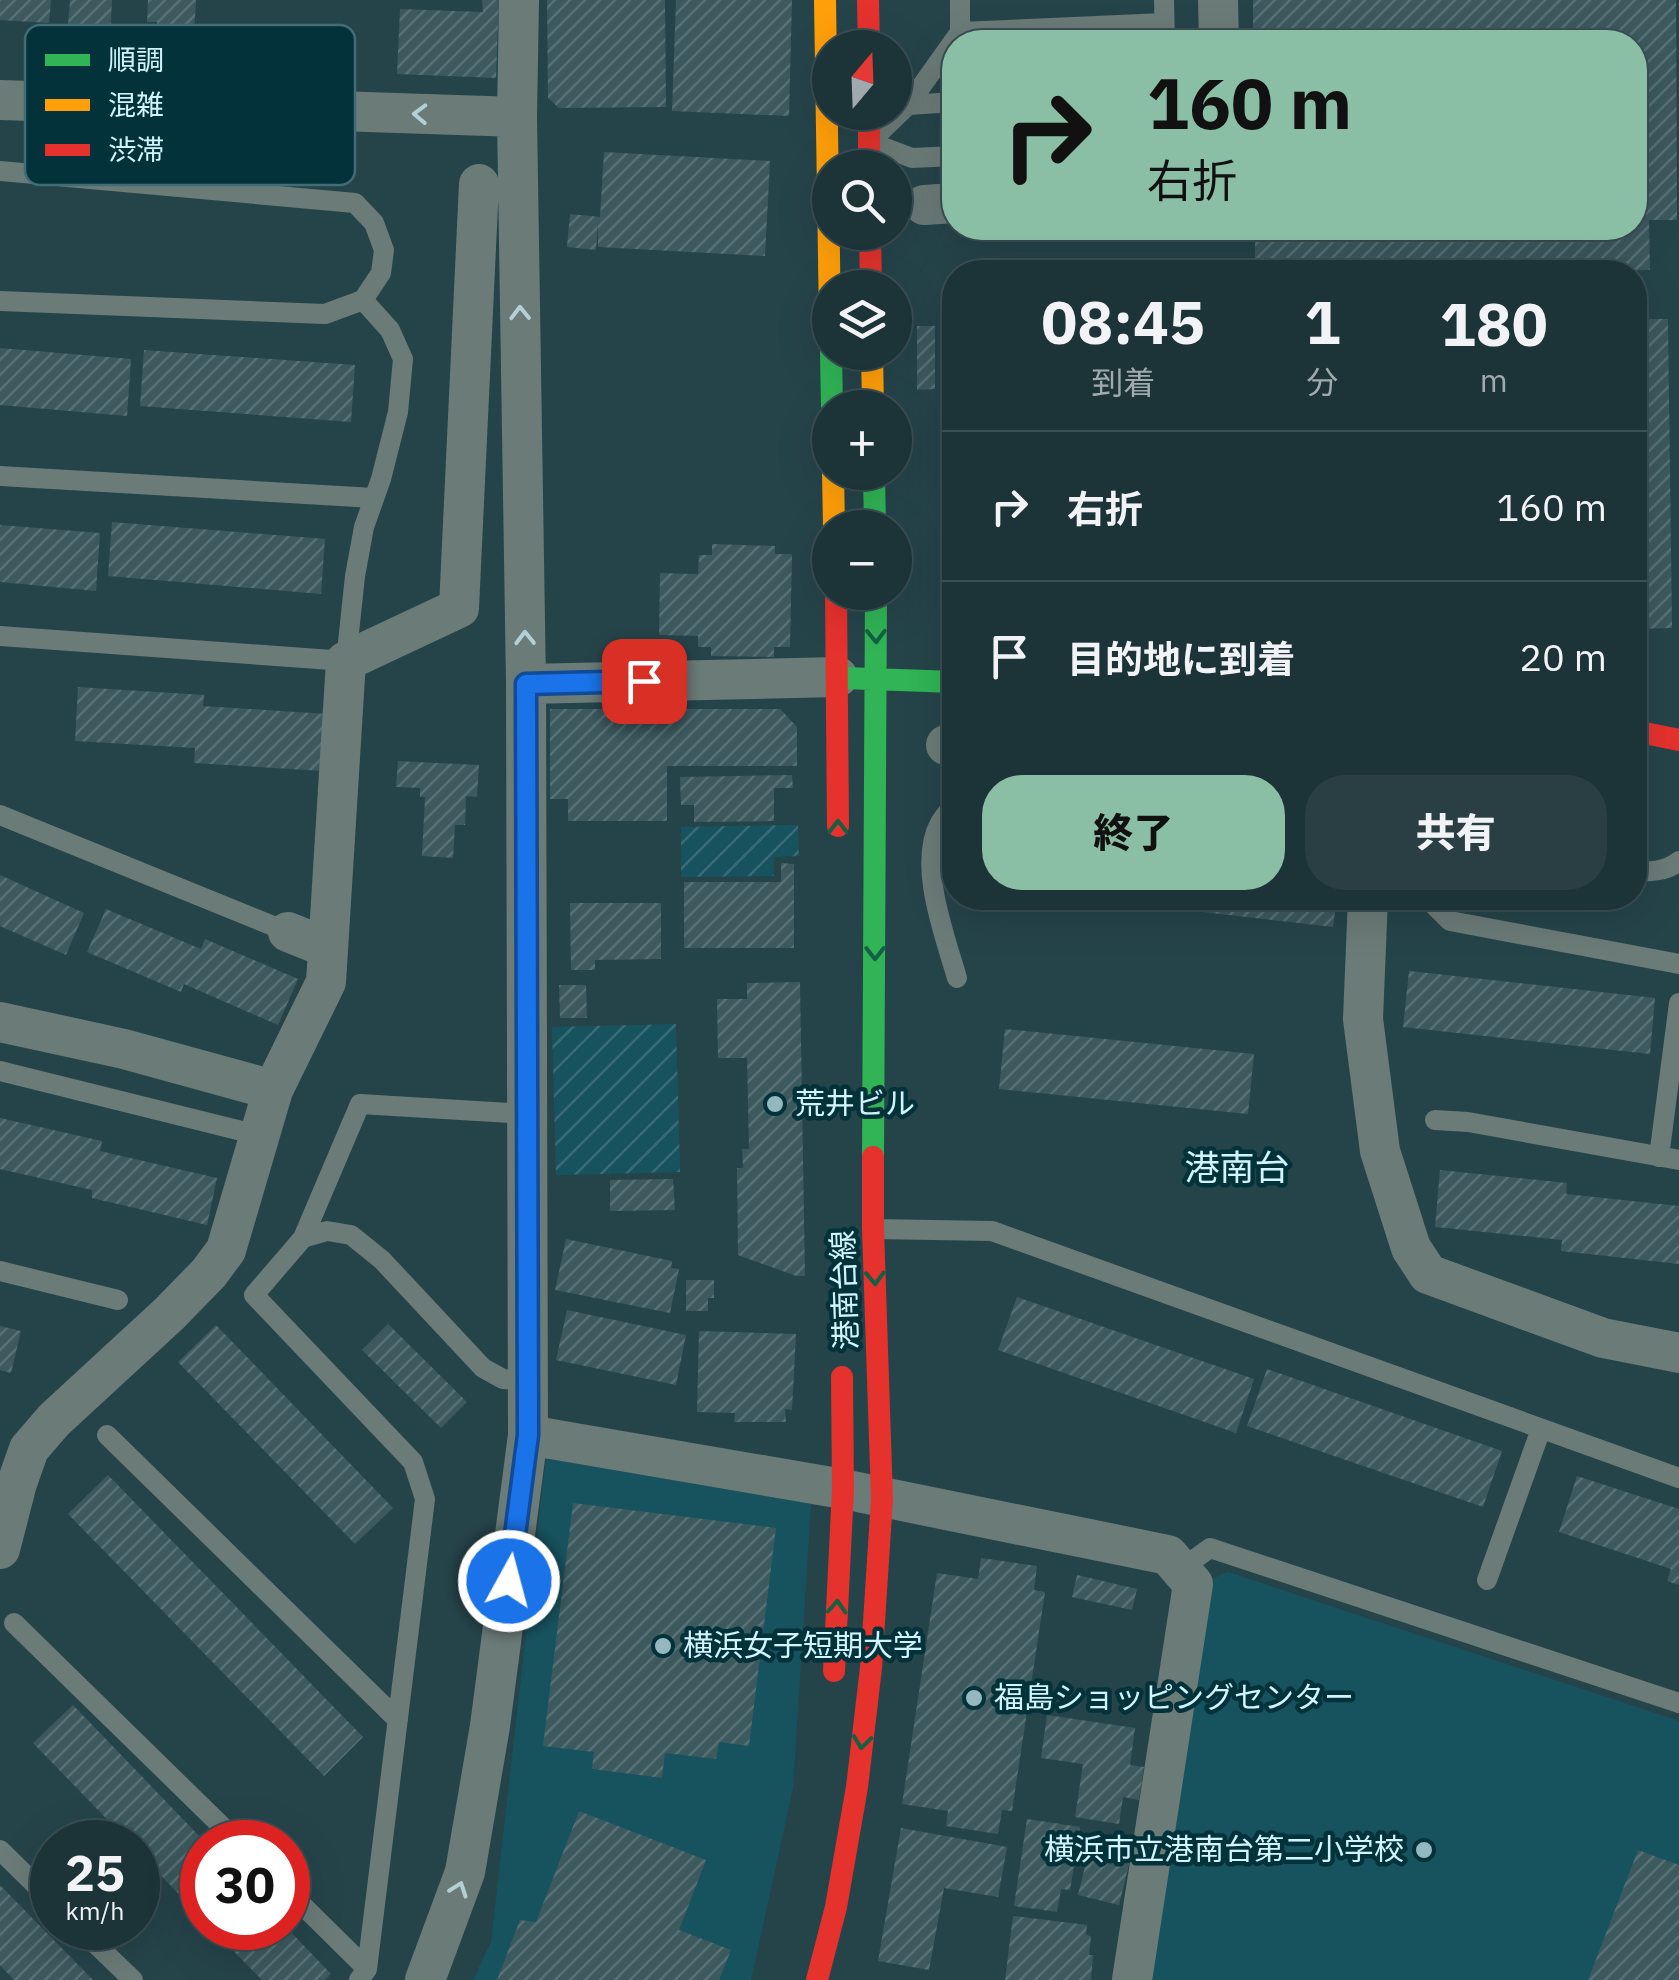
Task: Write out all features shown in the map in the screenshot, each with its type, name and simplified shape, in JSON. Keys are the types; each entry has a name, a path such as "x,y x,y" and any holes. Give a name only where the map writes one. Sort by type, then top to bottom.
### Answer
{"street":[{"path":"425,1980 465,1872 490,1726 528,1435 519,0"},
{"path":"825,0 829,270"},
{"path":"868,0 868,30"},
{"path":"1218,0 1219,30"},
{"path":"0,100 25,101"},
{"path":"355,112 518,117"},
{"path":"869,130 869,150"},
{"path":"0,1549 8,1480 29,1449 54,1420 170,1314 226,1250 273,1090 326,982 346,661 458,608 479,184"},
{"name":"港南台線","path":"817,1980 836,1906 857,1787 871,1668 882,1499 857,679 840,610"},
{"name":"港南台線","path":"839,853 857,679 872,610"},
{"path":"526,684 857,679 942,682"},
{"path":"1647,733 1679,740"},
{"path":"1368,910 1363,1018 1380,1151 1411,1248 1428,1274 1603,1338 1679,1353"},
{"path":"288,932 328,948"},
{"path":"0,1022 124,1049 273,1090"},
{"name":"港南台線","path":"832,1692 842,1490 842,1350"},
{"path":"528,1435 842,1490 1168,1555 1192,1584 1132,1980"}],"lane":[{"path":"960,0 960,30"},
{"path":"1164,0 1165,30"},
{"path":"912,98 942,57"},
{"path":"912,104 942,103"},
{"path":"869,142 881,130"},
{"path":"826,142 869,142 912,158 942,157"},
{"path":"0,171 25,173"},
{"path":"0,301 325,314 362,300 380,273 384,250 374,223 355,203 155,185"},
{"path":"0,636 346,661 354,576 364,527 398,412 403,359 390,330 362,300"},
{"path":"0,476 374,498"},
{"path":"0,815 288,932"},
{"path":"942,821 931,860 935,902 957,978"},
{"path":"1647,870 1670,868 1679,861"},
{"path":"1440,910 1450,920 1679,964"},
{"path":"1435,1120 1468,1122 1669,1158 1679,1003"},
{"path":"0,1071 258,1135"},
{"path":"363,1975 425,1499 413,1462 254,1295 303,1238 360,1104 527,1114"},
{"path":"873,1229 992,1231 1679,1478"},
{"path":"303,1238 328,1231 351,1235 382,1260 483,1368 503,1379 528,1381"},
{"path":"0,1271 118,1300"},
{"path":"1488,1580 1541,1429"},
{"path":"108,1435 398,1720"},
{"path":"1181,1569 1210,1548 1679,1704"},
{"path":"14,1623 215,1820"},
{"path":"0,1850 30,1880"},
{"path":"310,1916 363,1975"},
{"path":"102,1950 133,1980"}],"shaded area":[{"path":"798,825 799,856 774,857 774,876 681,877 681,827"},
{"path":"676,1024 680,1172 556,1175 552,1027"},
{"name":"横浜女子短期大学","path":"546,1458 811,1504 793,1788 751,1980 473,1980 491,1942"},
{"name":"横浜市立港南台第二小学校","path":"1228,1572 1679,1721 1679,1980 1147,1980 1214,1578"}],"building":[{"path":"0,0 51,0 49,23 0,20"},
{"path":"70,0 112,0 111,25 68,25"},
{"path":"148,0 196,0 194,25 147,22"},
{"path":"482,0 499,0 496,78 397,74 400,9 483,12"},
{"path":"547,0 665,0 666,107 559,108 548,98"},
{"path":"676,0 792,0 789,116 672,111"},
{"path":"1253,0 1676,0 1677,220 1649,220 1650,270 1647,260 1255,260 1255,240 1647,240 1647,30 1253,30"},
{"path":"604,152 770,161 765,256 598,247 598,223 596,250 567,247 570,214 600,217"},
{"path":"1647,319 1668,319 1672,628 1647,629"},
{"path":"917,326 935,326 935,389 917,390"},
{"path":"0,348 131,359 127,416 0,405"},
{"path":"144,350 355,365 351,422 140,406"},
{"path":"112,522 325,539 321,594 108,576"},
{"path":"0,525 100,533 96,591 0,582"},
{"path":"712,544 775,546 775,554 792,554 790,647 774,647 774,657 711,656 711,647 698,647 698,636 659,635 660,573 698,574 699,555 712,555"},
{"path":"78,687 204,695 203,706 327,714 323,771 194,763 195,748 75,741"},
{"path":"550,709 780,709 797,727 797,766 667,766 667,821 568,821 568,799 550,799"},
{"path":"398,761 479,765 477,797 466,796 465,825 455,825 453,858 422,856 425,797 420,797 420,788 396,787"},
{"path":"792,775 793,788 774,788 774,821 694,822 694,805 681,805 680,777"},
{"path":"781,863 794,864 794,948 684,948 684,882 781,882"},
{"path":"0,875 84,913 66,955 0,926"},
{"path":"570,903 661,903 661,959 595,960 595,970 571,970"},
{"path":"106,909 201,949 205,939 298,979 278,1025 184,984 181,992 87,952"},
{"path":"1186,910 1335,910 1333,927"},
{"path":"1409,971 1655,998 1650,1054 1403,1027"},
{"name":"荒井ビル","path":"800,982 805,1276 738,1255 737,1168 743,1168 742,1149 749,1149 747,1058 718,1058 717,999 747,999 747,983"},
{"path":"559,985 586,985 587,1018 560,1018"},
{"path":"1005,1029 1254,1054 1248,1114 999,1089"},
{"path":"0,1118 102,1141 100,1151 217,1178 207,1225 92,1198 92,1190 0,1169"},
{"path":"1440,1170 1567,1183 1566,1194 1679,1206 1679,1264 1561,1251 1562,1240 1435,1227"},
{"path":"673,1179 675,1210 610,1211 610,1180"},
{"path":"566,1239 672,1261 671,1268 679,1269 670,1313 555,1290"},
{"path":"686,1280 714,1280 714,1298 708,1298 708,1311 686,1311"},
{"path":"1017,1297 1254,1379 1236,1433 998,1350"},
{"path":"567,1310 686,1335 676,1385 556,1360"},
{"path":"388,1324 467,1402 441,1428 362,1350"},
{"path":"216,1325 393,1508 355,1544 178,1362"},
{"path":"0,1326 21,1331 11,1373 0,1370"},
{"path":"699,1331 796,1334 792,1410 785,1409 786,1422 734,1422 735,1413 697,1412"},
{"path":"1267,1369 1502,1451 1483,1507 1247,1426"},
{"path":"108,1475 363,1737 324,1776 68,1514"},
{"path":"1577,1476 1679,1509 1679,1585 1667,1581 1671,1569 1559,1532"},
{"path":"573,1503 776,1528 749,1746 719,1742 716,1759 665,1753 662,1778 592,1769 594,1752 543,1746"},
{"name":"福島ショッピングセンター","path":"981,1558 1037,1566 1034,1590 1045,1592 1012,1811 1002,1810 998,1834 946,1826 948,1811 902,1804 937,1573 978,1579"},
{"path":"1077,1575 1137,1589 1132,1610 1072,1597"},
{"path":"73,1705 184,1820 180,1820 180,1896 160,1874 160,1820 108,1820 33,1743"},
{"path":"1047,1715 1135,1728 1130,1765 1144,1767 1139,1800 1123,1797 1119,1824 1075,1817 1083,1764 1041,1758"},
{"path":"579,1811 706,1860 679,1930 731,1950 719,1980 497,1980 520,1920 536,1922"},
{"path":"1027,1819 1080,1827 1070,1890 1061,1889 1057,1912 1014,1906"},
{"path":"901,1828 1007,1847 998,1897 944,1888 929,1970 878,1961"},
{"path":"1090,1846 1131,1856 1119,1905 1078,1895"},
{"path":"1638,1850 1679,1865 1679,1980 1588,1980"},
{"path":"0,1885 30,1916 30,1950 64,1950 93,1980 14,1980 0,1965"},
{"path":"1013,1916 1087,1925 1086,1934 1091,1937 1089,1955 1093,1955 1091,1980 1005,1980"},
{"path":"233,1950 308,1950 331,1974 325,1980 262,1980"}],"traffic: fast":[{"path":"831,370 832,390"},
{"path":"874,490 875,510"},
{"path":"873,1157 876,610"},
{"path":"843,678 942,682"}],"traffic: slow":[{"path":"825,0 829,270"},
{"path":"872,370 873,390"},
{"path":"833,490 834,510"}],"traffic: jam":[{"path":"868,0 869,30"},
{"path":"869,130 869,150"},
{"path":"870,250 871,270"},
{"path":"836,610 838,826"},
{"path":"1647,733 1679,740"},
{"path":"817,1980 836,1907 857,1787 871,1668 882,1499 873,1157"},
{"path":"834,1671 843,1489 842,1377"}],"place":[{"name":"荒井ビル","path":"775,1104"},
{"name":"横浜女子短期大学","path":"663,1646"},
{"name":"福島ショッピングセンター","path":"974,1698"},
{"name":"横浜市立港南台第二小学校","path":"1424,1850"}],"district":[{"name":"港南台","path":"1237,1168"}],"route":[{"path":"509,1581 528,1435 526,684 644,681"}]}
